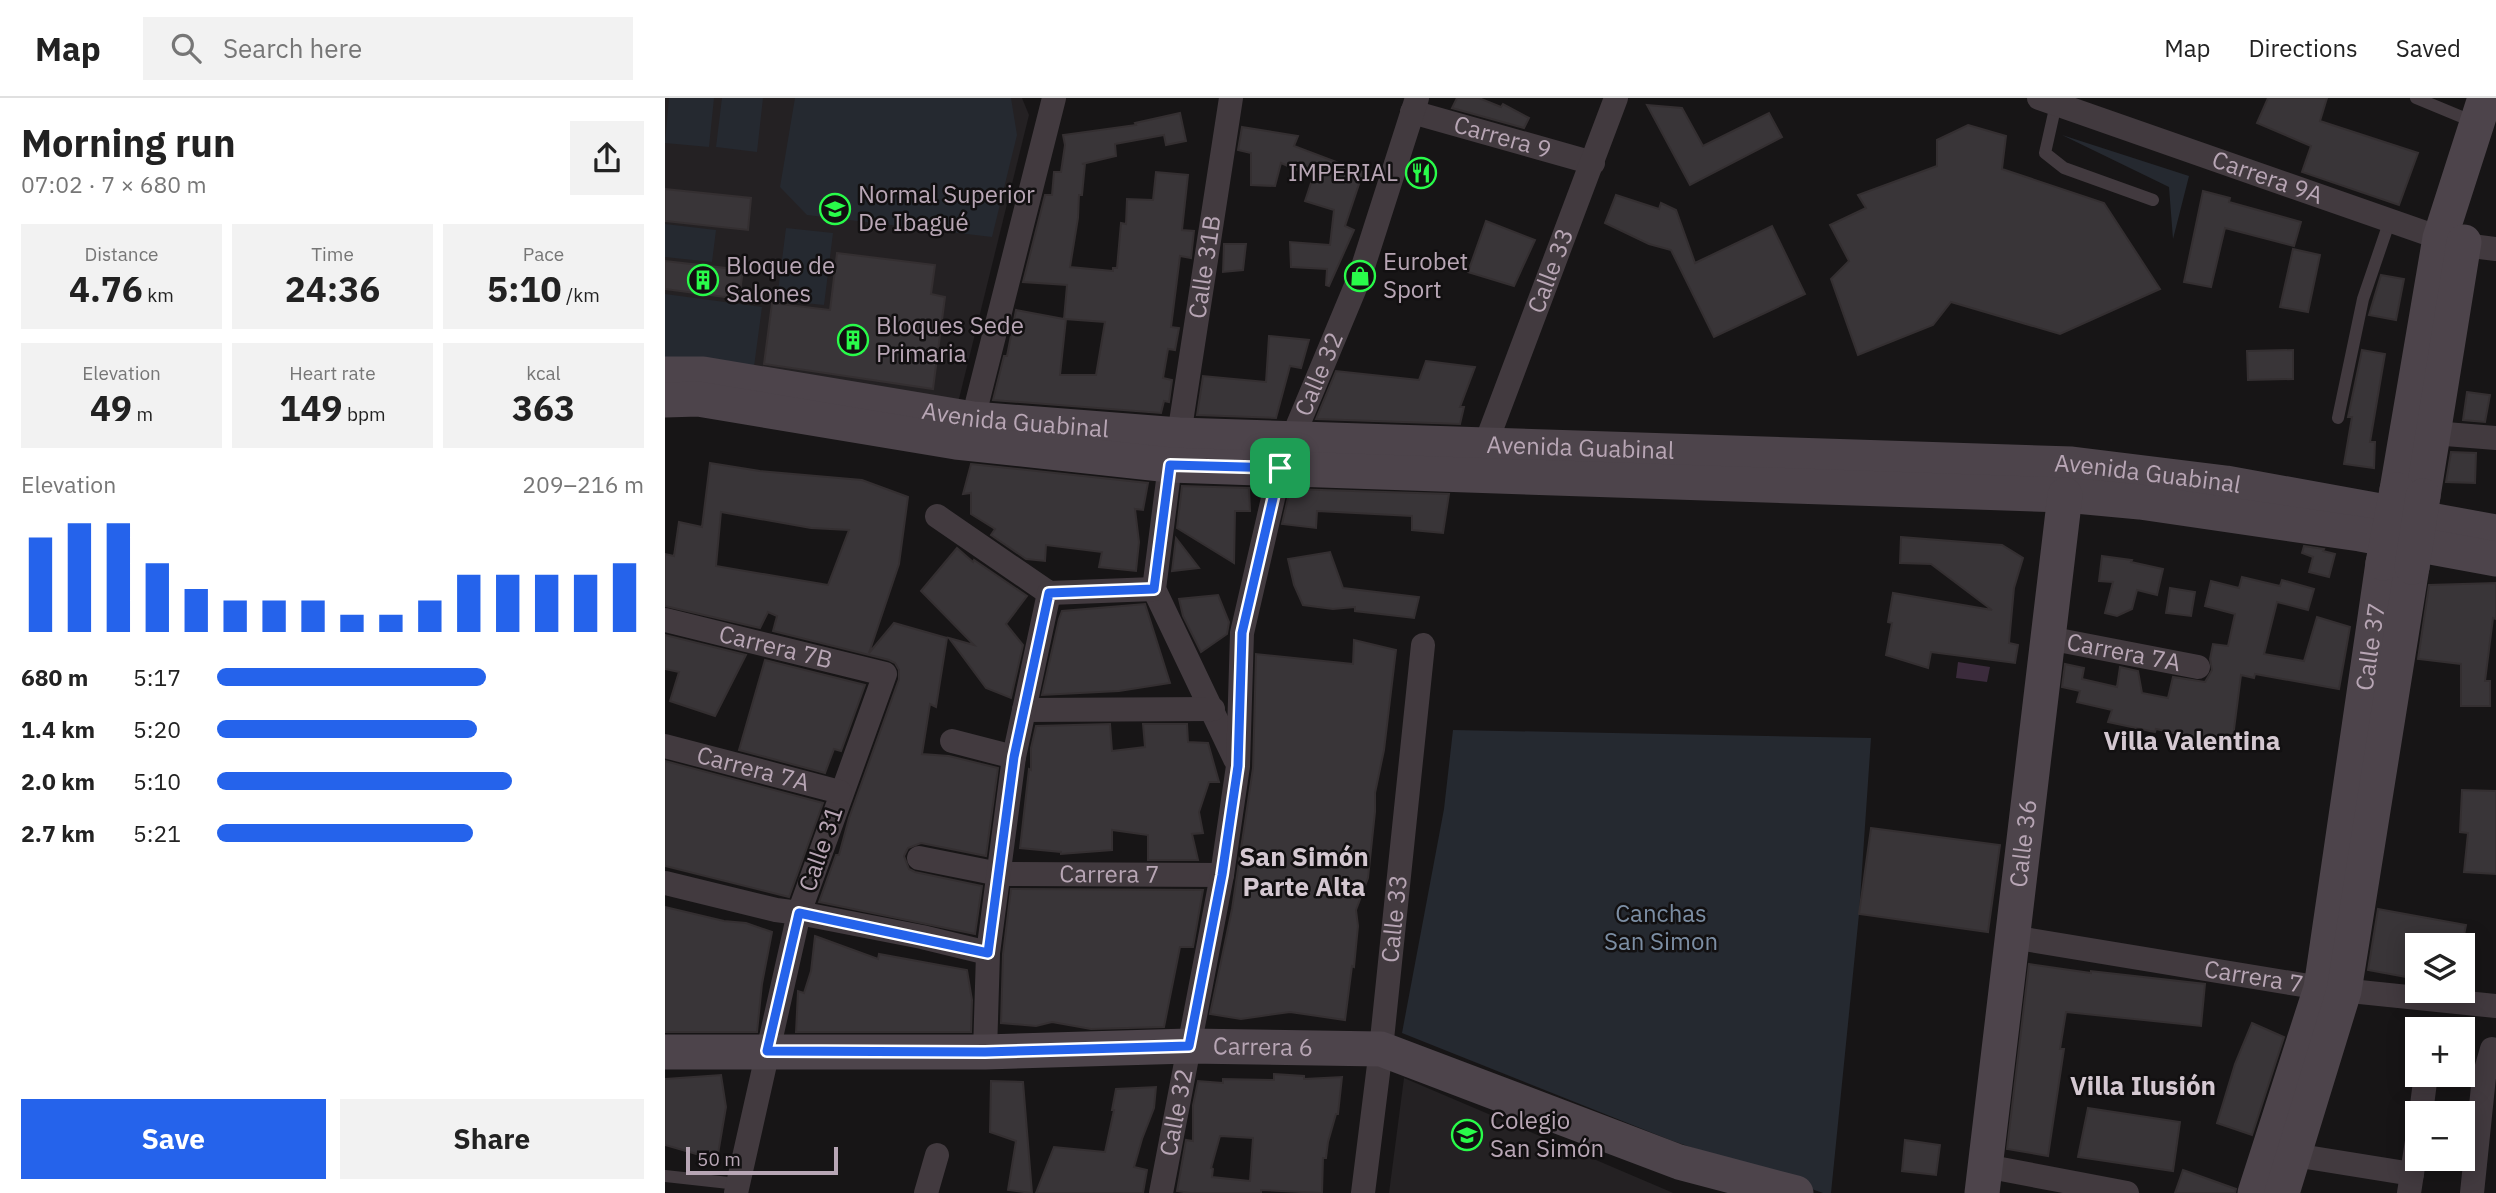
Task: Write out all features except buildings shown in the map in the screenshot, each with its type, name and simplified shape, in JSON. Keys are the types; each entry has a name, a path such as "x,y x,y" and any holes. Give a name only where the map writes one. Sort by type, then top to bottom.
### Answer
{"main road":[{"name":"Calle 37","path":"2410,493 2433,433 2486,121"},
{"name":"Calle 37","path":"2282,1193 2294,1155 2332,989 2410,493 2467,244"},
{"name":"Avenida Guabinal","path":"665,374 703,374 1174,450"},
{"name":"Avenida Guabinal","path":"665,400 698,399 956,442 1287,454 2065,495 2140,502 2346,532 2496,559"},
{"name":"Avenida Guabinal","path":"1287,454 1486,443 2072,464 2226,483 2496,532"},
{"name":"Calle 36","path":"1983,1180 2065,495"},
{"name":"Calle 37","path":"2255,1193 2332,989"},
{"name":"Carrera 6","path":"665,1052 985,1052 1189,1046 1381,1049 1679,1162 1796,1193"}],"street":[{"name":"Calle 31B","path":"1154,589 1231,98"},
{"name":"Calle 33","path":"1486,443 1616,98"},
{"path":"973,419 1057,99"},
{"name":"Carrera 9A","path":"2047,101 2389,220 2467,244"},
{"name":"Carrera 9","path":"1414,105 1593,163"},
{"name":"Calle 32","path":"1161,1193 1222,875 1238,766 1242,633 1287,454 1360,276 1414,105"},
{"path":"2433,433 2496,438"},
{"path":"937,516 1049,593 1154,589 1238,766"},
{"path":"985,1052 988,962 1014,757 1049,593"},
{"name":"Carrera 7B","path":"665,620 885,674"},
{"name":"Carrera 7A","path":"2048,638 2199,667"},
{"name":"Calle 33","path":"1363,1193 1381,1049 1423,645"},
{"name":"Calle 31","path":"737,1189 767,1051 791,915 885,674"},
{"path":"1024,709 1213,709"},
{"path":"951,741 1014,757"},
{"name":"Carrera 7A","path":"665,746 841,792"},
{"name":"Carrera 7","path":"919,858 999,874 1222,875"},
{"path":"665,883 988,962"},
{"name":"Carrera 7","path":"2012,937 2332,989 2496,1006"},
{"path":"2472,1193 2492,1049"},
{"path":"926,1193 937,1155"},
{"path":"2294,1155 2346,1163 2411,1183"},
{"path":"1983,1180 2127,1193"}],"lane":[{"path":"2416,98 2486,121"},
{"path":"2047,101 2045,153 2064,168 2153,200"},
{"path":"2338,418 2363,299 2389,220"},
{"path":"665,1176 737,1189"}],"shaded area":[{"name":"Normal Superior De Ibagué","path":"665,98 1022,98 1029,115 956,411 665,369"},
{"path":"1958,662 1990,667 1987,682 1956,678"},
{"name":"Colegio San Simón","path":"1404,1078 1671,1192 1673,1193 1389,1193"}],"green space":[{"path":"669,98 714,98 709,147 665,143"},
{"path":"722,98 763,98 757,152 716,147"},
{"path":"795,98 1011,98 1017,135 992,237 807,215 780,187"},
{"path":"2062,135 2189,176 2173,239 2169,187"},
{"path":"665,224 716,230 712,262 665,257"},
{"path":"786,228 833,233 824,305 777,300"},
{"path":"665,294 762,307 753,374 665,369"},
{"name":"Canchas San Simon","path":"1453,730 1871,738 1859,914 1831,1193 1823,1193 1670,1140 1402,1033 1444,809"}],"place":[{"name":"IMPERIAL","path":"1421,173"},
{"name":"Normal Superior De Ibagué","path":"835,209"},
{"name":"Eurobet Sport","path":"1360,276"},
{"name":"Bloque de Salones","path":"703,280"},
{"name":"Bloques Sede Primaria","path":"853,340"},
{"name":"Colegio San Simón","path":"1467,1135"}],"district":[{"name":"Villa Valentina","path":"2192,741"},
{"name":"San Simón Parte Alta","path":"1304,872"},
{"name":"Villa Ilusión","path":"2143,1086"}],"route":[{"path":"1170,465 1280,468 1242,633 1238,766 1222,875 1189,1046 985,1052 767,1051 799,913 988,953 1014,757 1049,593 1154,589 1170,465"}]}
